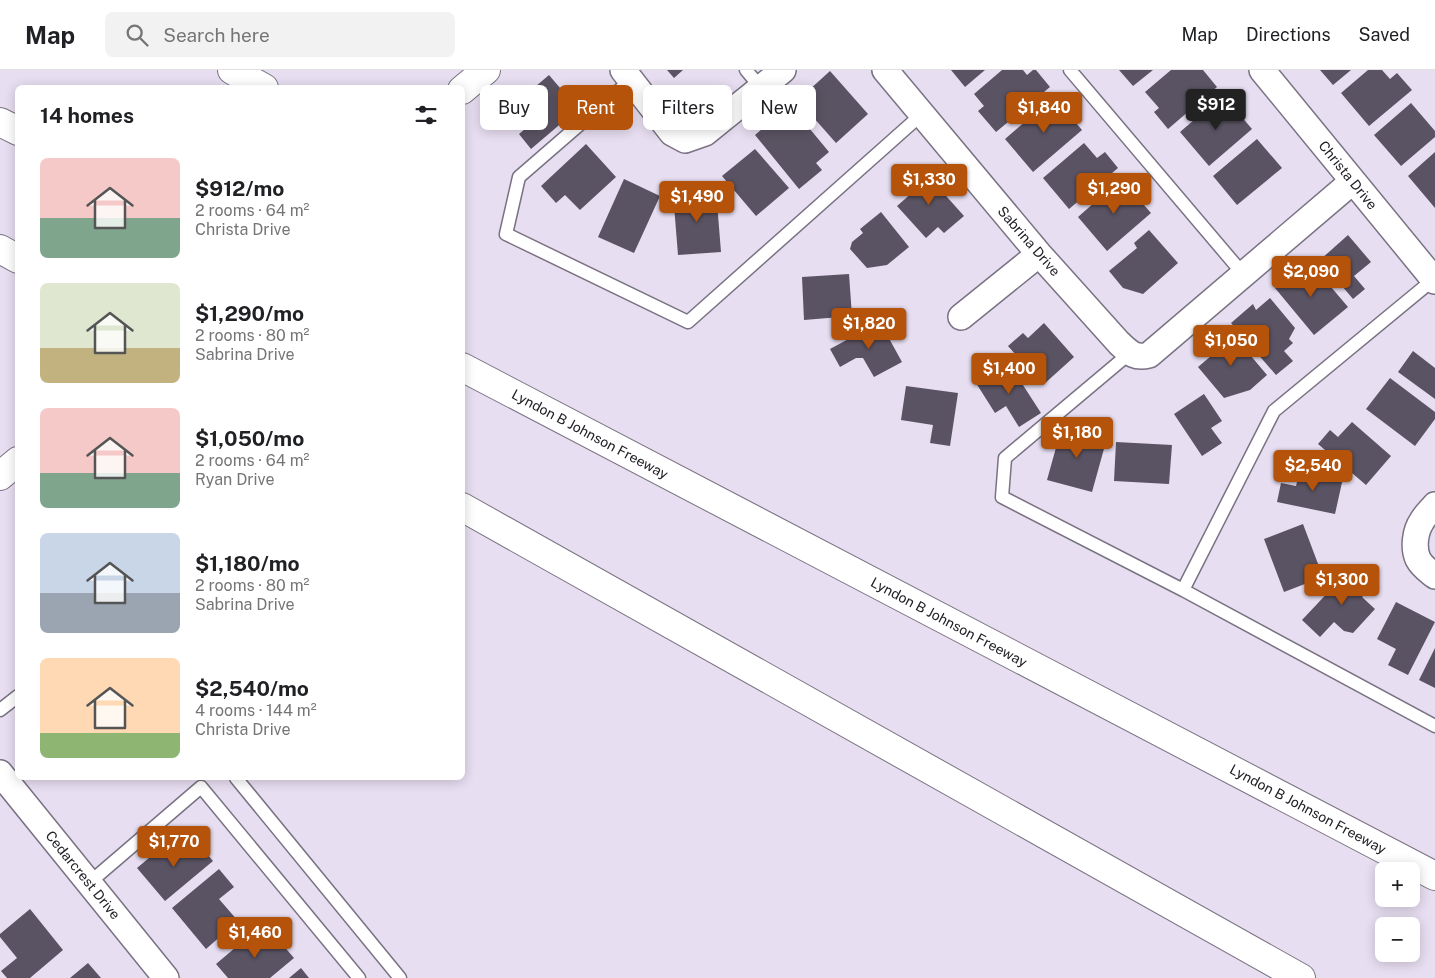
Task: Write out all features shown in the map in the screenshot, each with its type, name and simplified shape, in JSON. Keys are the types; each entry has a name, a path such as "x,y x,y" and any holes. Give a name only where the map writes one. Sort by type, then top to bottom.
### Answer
{"main road":[{"path":"232,70 259,85"},
{"path":"465,88 486,70"},
{"path":"0,122 15,130"},
{"path":"0,249 15,257"},
{"name":"Lyndon B Johnson Freeway","path":"465,369 1435,876"},
{"path":"0,476 15,464"},
{"path":"465,509 1301,978"}],"street":[{"path":"627,75 672,133 686,140 705,133 754,79 783,70"},
{"name":"Sabrina Drive","path":"885,70 1039,254 1119,343 1135,355"},
{"name":"Christa Drive","path":"1262,70 1434,280"},
{"path":"1135,355 1149,355 1353,181"},
{"path":"961,318 1039,254"},
{"path":"1435,505 1422,520 1417,532 1415,546 1418,558 1424,568 1435,576"},
{"name":"Cedarcrest Drive","path":"0,773 165,978"}],"lane":[{"path":"1070,70 1244,275"},
{"path":"627,75 520,177 506,234 688,322 922,114"},
{"path":"1183,590 1274,412 1434,280"},
{"path":"1135,355 1005,458 1002,497 1183,590 1435,726"},
{"path":"0,710 15,698"},
{"path":"238,780 400,978"},
{"path":"89,883 201,787 359,978"}],"building":[{"path":"667,70 683,70 674,78"},
{"path":"951,70 985,70 965,87"},
{"path":"1002,70 1023,70 1027,75 1036,70 1050,87 996,132 978,111 984,106 974,94"},
{"path":"1119,70 1153,70 1133,86"},
{"path":"1171,70 1203,70 1217,87 1168,129 1154,112 1159,108 1145,92"},
{"path":"1320,70 1351,70 1333,85"},
{"path":"1368,70 1382,70 1390,79 1397,73 1412,90 1369,126 1341,93"},
{"path":"830,71 868,114 836,143 816,120 815,85"},
{"path":"549,75 558,86 558,126 531,149 519,134 524,130 548,130 548,85 537,85"},
{"path":"1223,95 1252,129 1209,166 1180,132"},
{"path":"1054,97 1082,130 1033,172 1005,139"},
{"path":"1411,103 1435,131 1435,137 1401,166 1374,135"},
{"path":"761,130 811,130 829,152 816,163 822,170 799,189 755,135"},
{"path":"1257,139 1282,168 1237,205 1213,176"},
{"path":"1084,143 1097,158 1105,152 1118,168 1069,209 1043,178"},
{"path":"586,144 616,177 580,210 565,195 556,203 541,186"},
{"path":"755,149 789,188 756,216 722,176"},
{"path":"1435,152 1435,208 1408,176"},
{"path":"922,169 964,216 944,233 938,227 926,238 897,206 913,192 906,183"},
{"path":"624,179 660,196 634,253 598,237"},
{"path":"1121,179 1151,213 1107,251 1078,217"},
{"path":"716,190 721,252 678,255 673,193"},
{"path":"881,212 909,247 887,265 867,268 850,249 852,242 863,233 860,229"},
{"path":"1149,230 1178,263 1143,294 1123,288 1109,271 1137,248 1134,243"},
{"path":"1348,235 1371,262 1354,276 1365,289 1353,299 1320,260"},
{"path":"1308,260 1348,307 1314,335 1275,288"},
{"path":"849,274 852,316 804,320 802,277"},
{"path":"1270,298 1295,328 1289,339 1293,343 1284,351 1293,361 1276,375 1231,323 1253,304 1256,310"},
{"path":"880,322 902,362 874,377 863,358 856,358 840,367 830,349"},
{"path":"1044,323 1074,357 1043,385 1008,346 1023,333 1028,338"},
{"path":"1229,330 1267,375 1250,390 1224,398 1198,367 1211,356 1205,350"},
{"path":"1413,351 1435,368 1435,399 1398,372"},
{"path":"1008,362 1041,413 1019,427 1006,406 995,413 976,383"},
{"path":"1390,378 1435,412 1435,419 1415,446 1366,409"},
{"path":"906,386 958,393 950,446 930,443 933,425 901,420"},
{"path":"1204,394 1222,421 1211,428 1222,443 1202,456 1174,414"},
{"path":"1352,422 1391,456 1366,485 1318,444 1330,430 1338,437"},
{"path":"1062,426 1107,438 1092,492 1047,480"},
{"path":"1116,442 1172,445 1169,484 1114,481"},
{"path":"1300,470 1343,478 1335,514 1277,502 1281,483 1296,486"},
{"path":"1303,524 1323,577 1284,592 1264,539"},
{"path":"1351,568 1372,587 1362,597 1375,609 1353,633 1344,631 1334,622 1320,637 1302,620"},
{"path":"1396,602 1435,622 1408,675 1388,665 1396,649 1377,639"},
{"path":"1435,648 1435,688 1419,680"},
{"path":"169,841 182,855 197,842 213,861 165,901 137,868"},
{"path":"219,869 234,887 219,899 238,921 206,949 172,908"},
{"path":"30,909 63,950 30,978 7,978 1,971 17,958 0,937 0,934"},
{"path":"255,931 267,945 276,937 294,958 270,978 228,978 216,964"},
{"path":"88,963 101,978 70,978"},
{"path":"301,968 309,978 289,978"}]}
